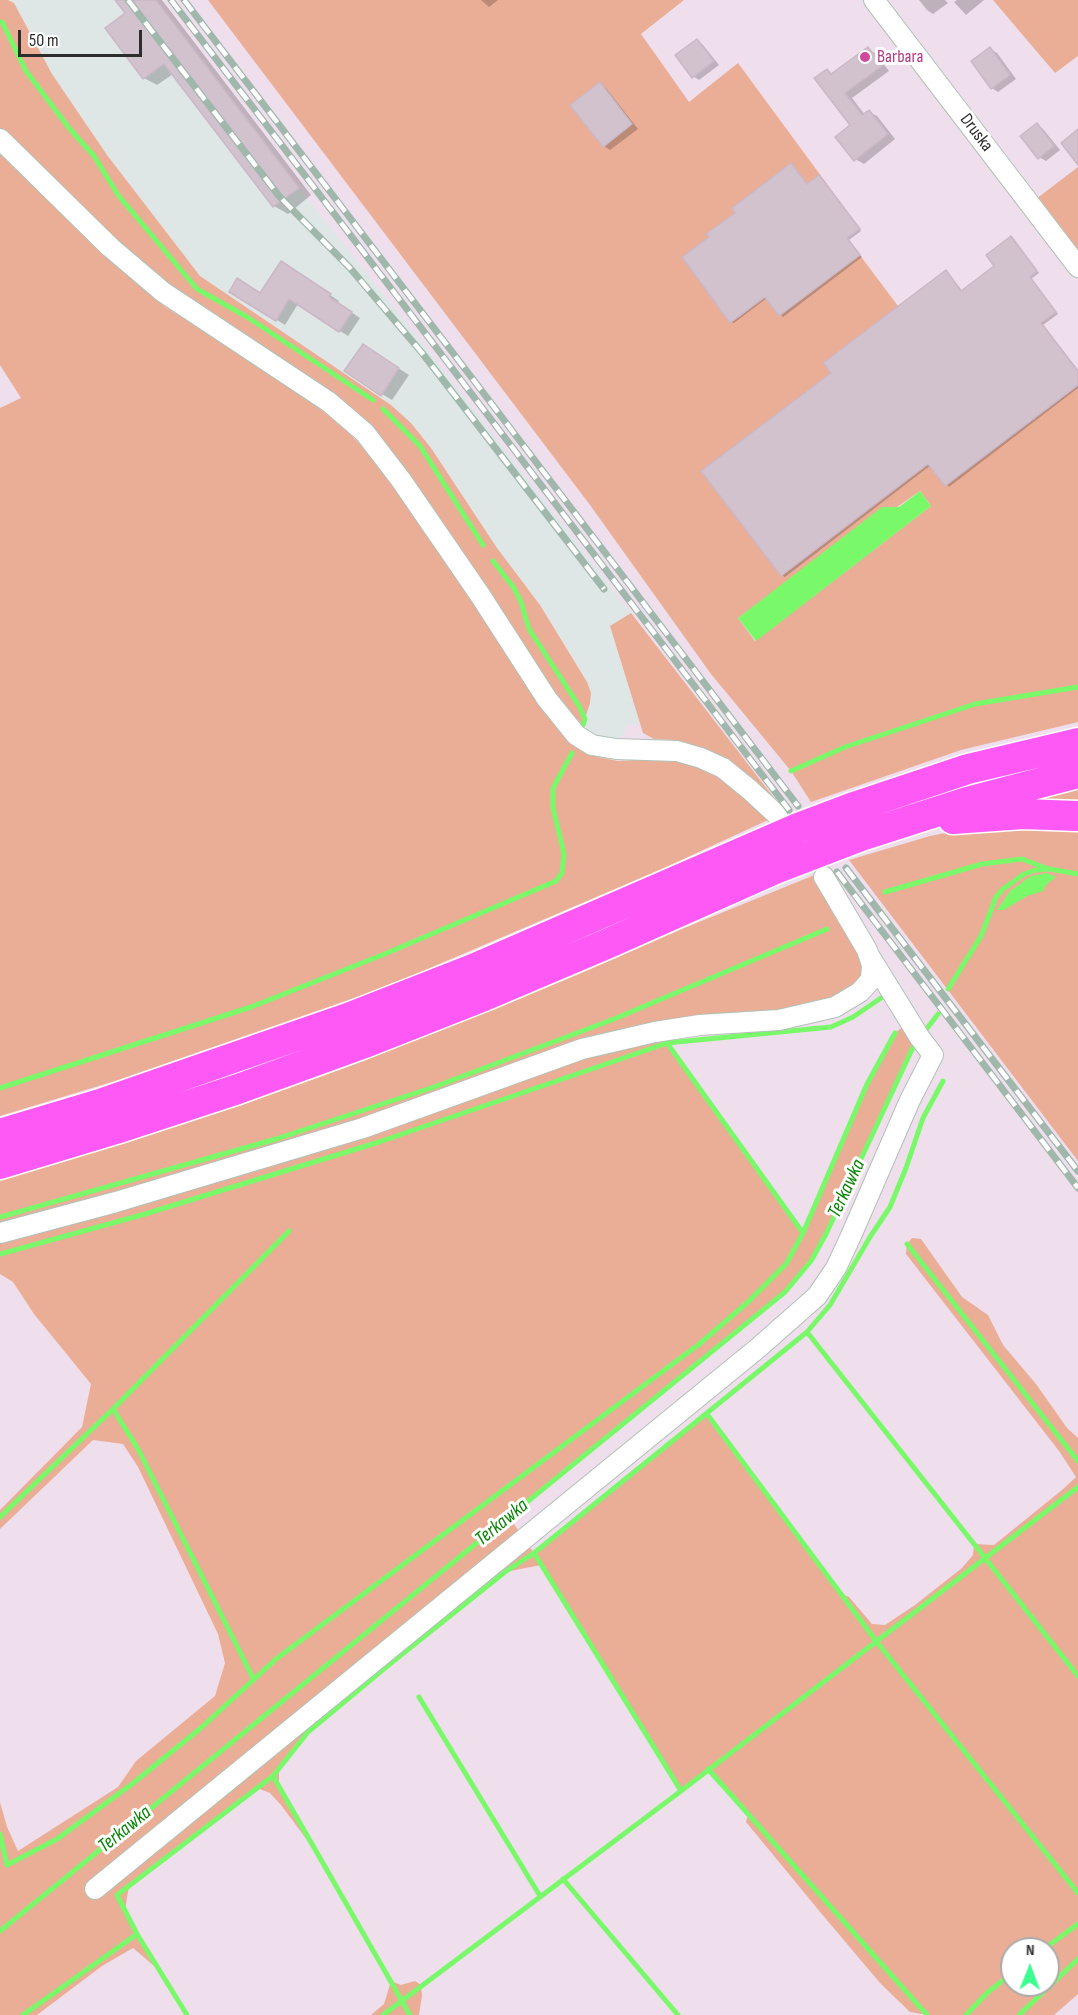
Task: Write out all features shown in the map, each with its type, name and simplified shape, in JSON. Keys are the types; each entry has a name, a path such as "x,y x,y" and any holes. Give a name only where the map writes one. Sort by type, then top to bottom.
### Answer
{"highway":[{"path":"0,1134 103,1104 348,1018 473,969 776,837 851,808 968,769 1078,743"},
{"path":"0,1164 227,1093 362,1044 609,943 775,869 891,826 1020,787 1078,773"},
{"path":"891,826 1023,814 1078,816"}],"street":[{"name":"Druska","path":"874,0 1078,267"},
{"path":"0,139 110,246 163,292 329,402 365,433 401,480 548,699 576,735 592,745 616,749 677,751 701,758 723,768 777,815"},
{"path":"95,1889 758,1348 803,1310 821,1291 836,1268 910,1100 933,1055 870,957 824,877"},
{"path":"0,1233 116,1202 363,1128 582,1049 664,1030 700,1025 779,1020 817,1013 835,1007 860,992 871,979 873,971 870,957"}],"shaded area":[{"path":"0,0 14,3 52,74 107,155 200,276 391,405 411,423 431,448 497,548 540,605 587,682 591,693 583,725 563,705 519,644 393,455 199,310 116,242 0,129"},
{"path":"8,0 156,0 299,188 428,350 631,613 610,627 640,723 626,725 623,735 612,740 592,733 583,725 591,693 587,682 540,605 497,548 431,447 411,423 391,405 200,276 107,155 52,74 14,3"},
{"path":"208,0 684,0 641,34 689,102 738,63 860,229 847,238 898,306 946,270 992,331 1042,293 1056,312 1042,323 1078,371 1078,722 961,750 811,802 791,771 711,674 590,505","holes":["920,491 931,506 755,641 738,618"]},
{"path":"993,0 1078,0 1078,56 1055,73"},
{"path":"0,148 102,250 164,306 252,362 327,414 352,436 387,473 582,749 598,757 618,761 670,758 713,772 770,819 662,869 383,988 115,1081 0,1116 0,408 21,398 0,365"},
{"path":"1078,167 1078,254 1036,199"},
{"path":"920,491 931,506 756,641 738,618 882,507 899,507"},
{"path":"631,613 785,812 706,750 675,740 654,739 643,733 610,626"},
{"path":"1078,789 1078,808 1043,801 1042,798"},
{"path":"1078,825 1078,1161 849,860 930,836 966,829"},
{"path":"1047,873 1056,877 1046,885 1043,891 1027,896 1004,910 997,910 1010,891 1031,876"},
{"path":"817,874 872,965 849,999 656,1032 668,1043 802,1233 867,1084 895,1033 904,1026 915,1043 826,1234 811,1261 785,1292 509,1517 534,1553 707,1414 841,1594 849,1597 872,1624 885,1625 915,1605 962,1568 973,1555 974,1544 994,1545 1076,1477 1059,1451 906,1254 907,1244 912,1238 921,1239 962,1297 988,1315 1003,1345 1036,1384 1067,1428 1078,1438 1078,1994 1054,2015 928,2015 910,2012 880,1983 821,1913 746,1822 748,1814 708,1770 681,1791 541,1565 505,1572 308,1732 279,1766 279,1786 316,1852 270,1793 257,1788 129,1886 125,1910 160,1971 133,1948 102,1966 37,2015 0,2015 0,1802 7,1827 18,1851 118,1787 136,1761 215,1696 225,1663 218,1634 138,1467 123,1444 93,1440 0,1529 0,1510 82,1427 91,1384 34,1314 13,1282 0,1274 0,1181 244,1104 350,1066 579,974"},
{"path":"391,1981 401,1985 415,1981 421,1985 419,2015 371,2015 384,2004"}],"building":[{"path":"115,0 156,0 299,188 273,207 164,64 143,79 105,28 125,13"},
{"path":"697,39 714,61 692,78 675,55"},
{"path":"868,47 882,66 845,93 862,115 869,110 888,134 854,161 835,137 850,125 814,78 827,69 831,74"},
{"path":"990,47 1010,75 991,89 971,61"},
{"path":"600,82 632,124 603,147 570,105"},
{"path":"1037,123 1054,146 1038,159 1020,136"},
{"path":"1078,129 1078,165 1061,143"},
{"path":"791,163 807,184 819,175 860,229 847,238 860,255 779,316 765,297 730,323 682,257 709,237 706,234 735,213 732,208"},
{"path":"1011,236 1037,271 1030,277 1056,312 1041,323 1078,371 1078,385 945,486 928,464 781,576 701,471 831,373 823,363 946,270 961,291 994,266 986,255"},
{"path":"281,261 331,294 329,297 352,312 339,332 289,299 276,321 229,292 237,278 260,293"},
{"path":"363,344 399,368 381,396 344,371"}],"waterway":[{"path":"2,22 26,71 69,128 94,156 118,195 197,289 247,317 373,400"},
{"path":"383,409 420,446 483,545"},
{"path":"493,561 514,588 529,629 579,706 585,719 583,725"},
{"path":"791,771 845,747 975,704 1078,687"},
{"path":"0,1088 251,1007 387,953 556,881 562,873 564,854 553,808 553,788 572,753"},
{"path":"885,892 982,864 1022,859 1046,868"},
{"name":"Terkawka","path":"948,989 981,936 996,897 1003,889 1024,874 1036,870 1050,869 1078,874"},
{"path":"0,1217 276,1139 434,1087 614,1019 827,929"},
{"path":"0,1254 145,1214 379,1142 667,1043 831,1027 853,1017 881,998"},
{"name":"Terkawka","path":"925,1031 938,1014"},
{"path":"0,1834 7,1865 57,1839 132,1784 202,1727 276,1659 698,1345 748,1302 786,1264 803,1233 867,1084 895,1033"},
{"path":"667,1043 803,1233"},
{"name":"Terkawka","path":"0,1931 785,1292 811,1261 826,1234 915,1043"},
{"path":"187,2015 137,1934 117,1895 273,1776 308,1732 391,1663 505,1572 534,1553 807,1332 830,1305 890,1207 923,1118 943,1081"},
{"path":"0,1517 113,1409 289,1231"},
{"path":"907,1244 1078,1461"},
{"path":"807,1332 1078,1676"},
{"path":"113,1409 138,1449 254,1680"},
{"path":"707,1414 876,1641 1078,1893"},
{"path":"383,2015 681,1791 1078,1487"},
{"path":"534,1553 681,1791"},
{"path":"419,1697 540,1896"},
{"path":"708,1769 927,2015"},
{"path":"273,1776 410,2015"},
{"path":"563,1879 678,2015"},
{"path":"1060,1937 1078,1924"},
{"path":"23,2015 137,1934"},
{"path":"1019,2015 1078,1959"},
{"path":"966,2015 1000,1983"}],"railway":[{"path":"128,0 279,196 350,268 423,354 604,589"},
{"path":"171,0 789,810"},
{"path":"184,0 798,806"},
{"path":"846,868 1078,1171"},
{"path":"837,872 1078,1188"}],"place":[{"name":"Barbara","path":"865,57"}]}
